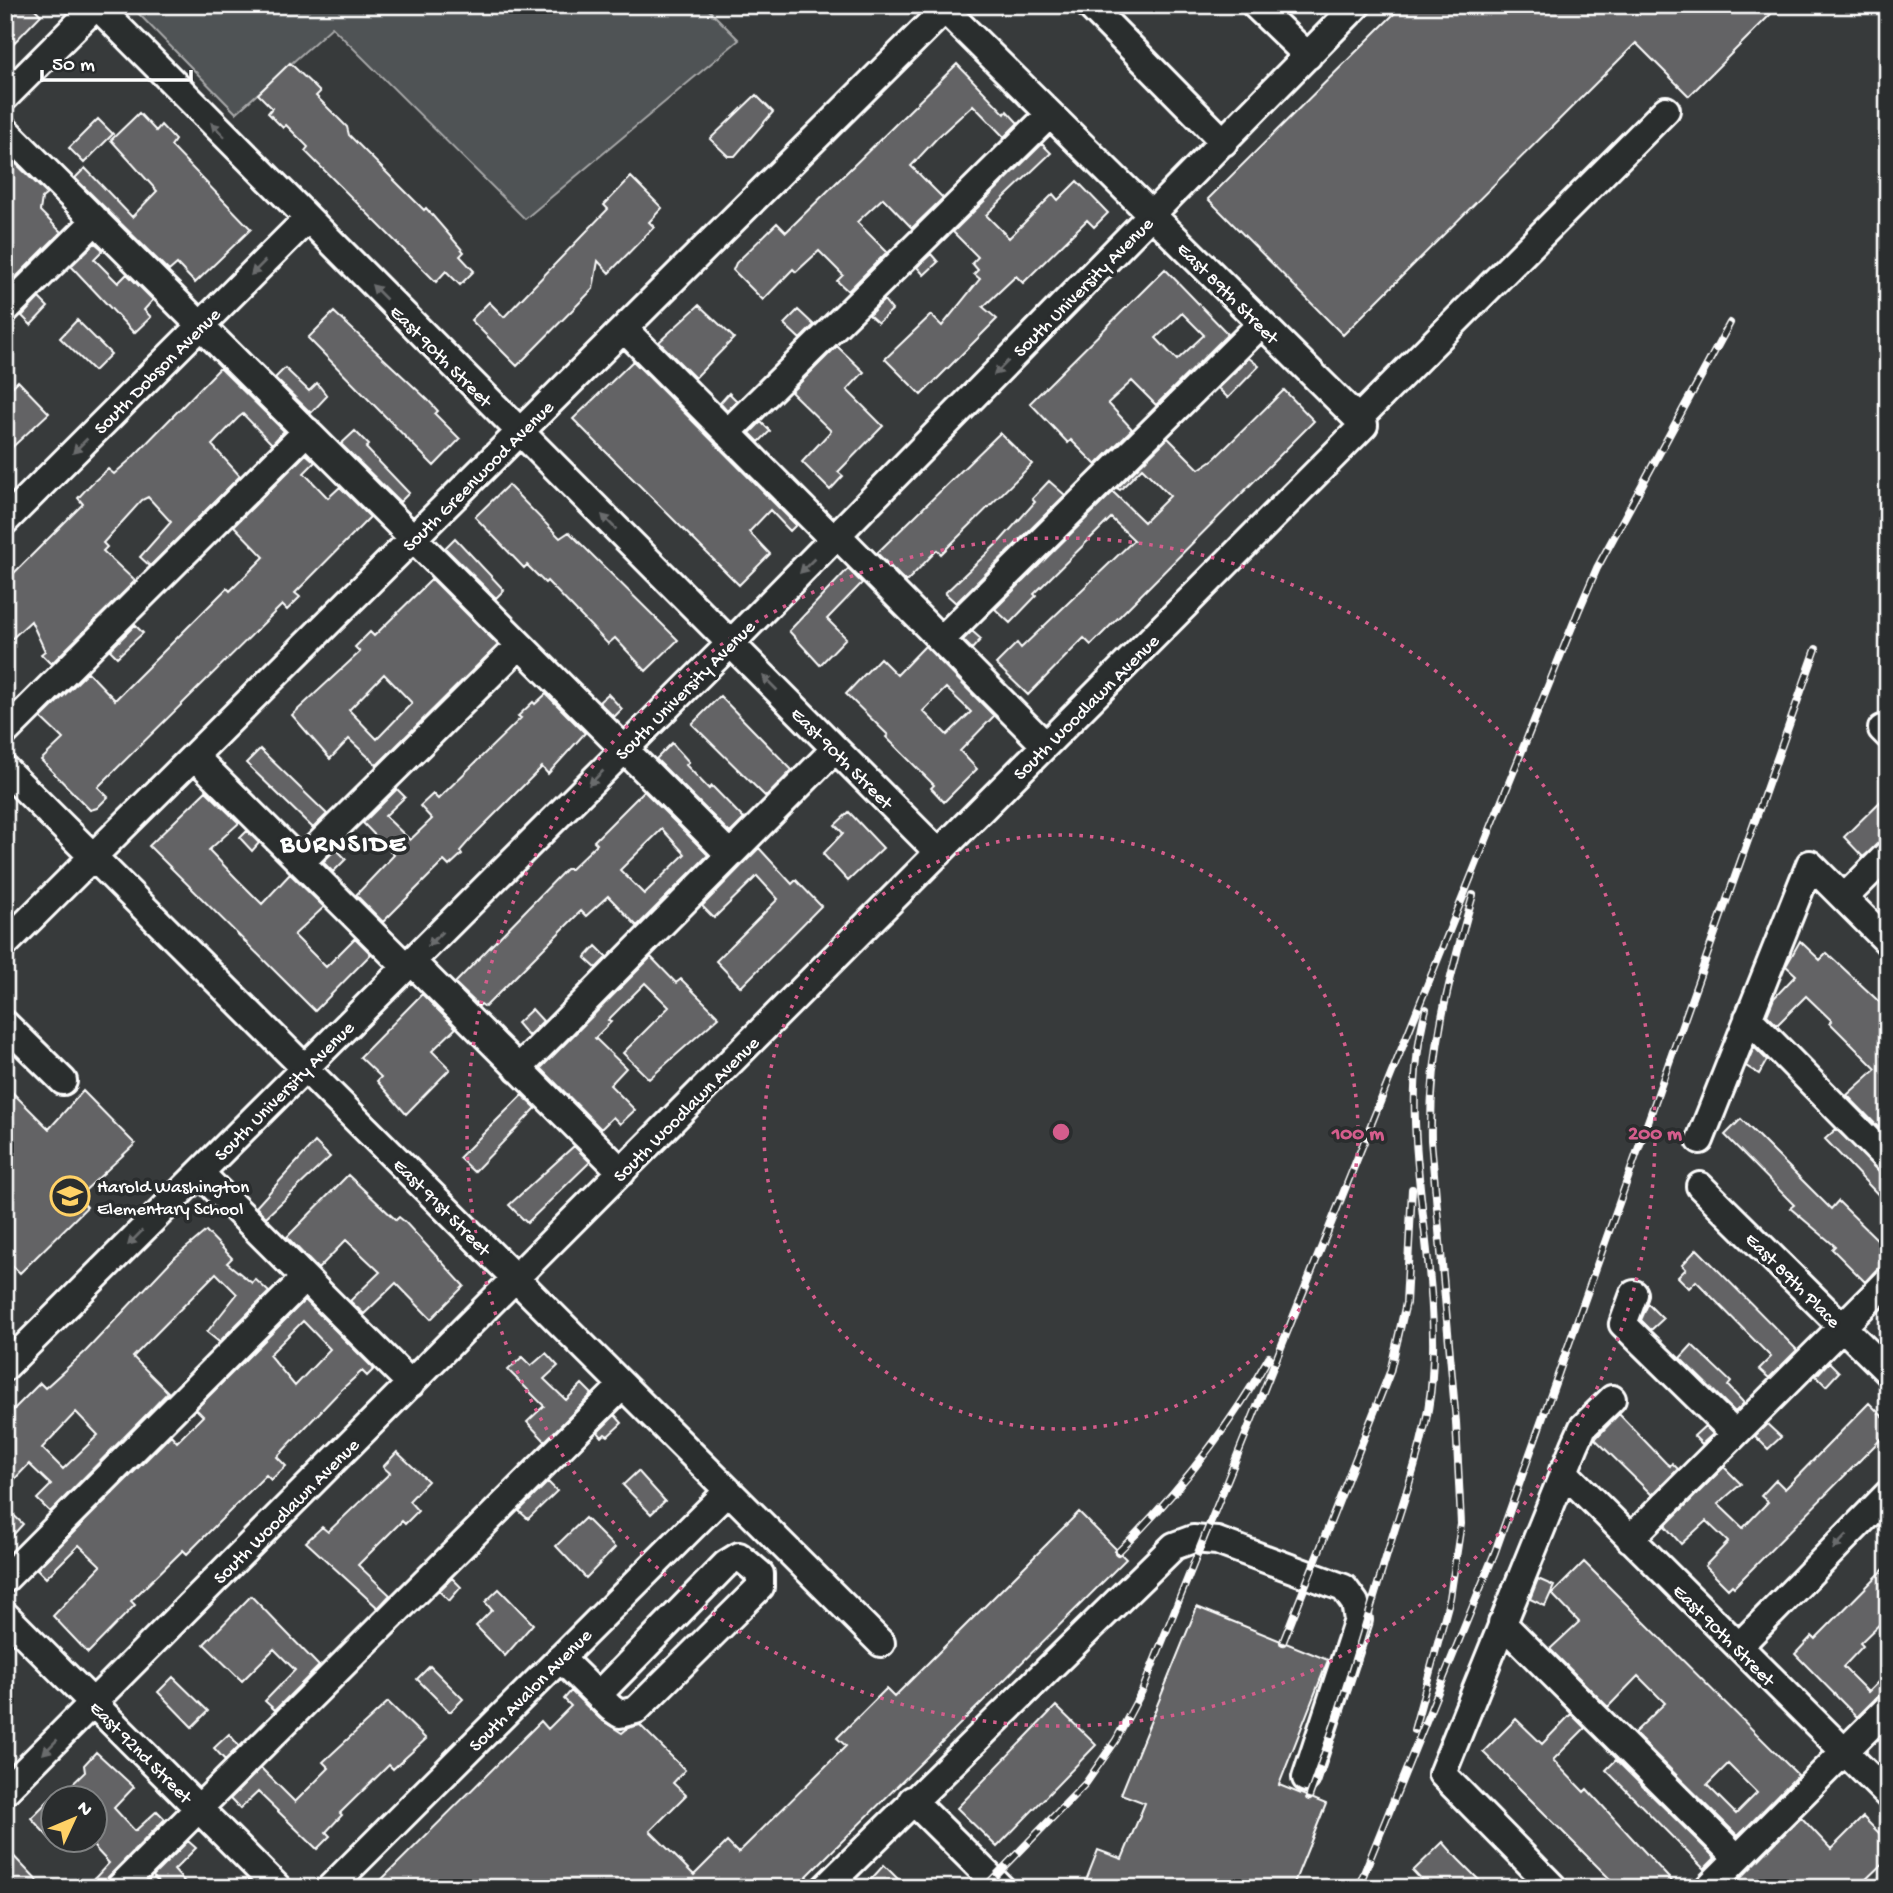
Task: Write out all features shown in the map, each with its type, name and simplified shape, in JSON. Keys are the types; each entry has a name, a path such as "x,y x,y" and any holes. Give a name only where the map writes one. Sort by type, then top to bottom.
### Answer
{"street":[{"path":"1089,5 1224,142"},
{"path":"1255,5 1308,56"},
{"name":"South University Avenue","path":"5,1367 731,643 1357,5"},
{"path":"5,97 96,6"},
{"name":"East 90th Street","path":"96,6 306,220 939,853"},
{"name":"East 89th Street","path":"947,8 1050,114 1361,422"},
{"name":"South Greenwood Avenue","path":"5,944 947,8"},
{"name":"South Woodlawn Avenue","path":"5,1791 1045,746 1666,110"},
{"path":"727,433 1050,114"},
{"path":"5,130 730,855"},
{"path":"5,310 96,220"},
{"name":"South Dobson Avenue","path":"5,521 306,220"},
{"path":"941,640 1261,324"},
{"path":"624,329 727,433 941,640 1045,746"},
{"path":"5,732 307,431"},
{"path":"301,862 520,645"},
{"path":"518,1069 835,749"},
{"path":"194,756 622,1172"},
{"name":"East 91st Street","path":"5,769 881,1643"},
{"path":"1843,898 1888,854"},
{"path":"1700,1140 1810,864 1888,942"},
{"path":"1748,1018 1888,1160"},
{"path":"5,1024 63,1081"},
{"path":"200,1173 411,1384"},
{"name":"East 89th Place","path":"1700,1186 1888,1372"},
{"path":"5,1579 305,1278"},
{"path":"1630,1539 1888,1281"},
{"path":"1634,1294 1623,1324 1735,1434"},
{"path":"119,1888 622,1386"},
{"path":"1554,1888 1442,1774 1563,1471 1583,1427 1612,1399"},
{"name":"East 90th Street","path":"1563,1471 1888,1796"},
{"name":"South Avalon Avenue","path":"330,1888 728,1491"},
{"path":"1738,1646 1888,1493"},
{"path":"825,1888 1174,1546 1193,1539 1217,1541 1344,1588 1355,1603 1358,1620 1306,1779"},
{"path":"560,1658 598,1695 620,1714 636,1710 760,1587 760,1574 745,1558 739,1556 726,1564 598,1695"},
{"name":"East 92nd Street","path":"5,1615 278,1888"},
{"path":"1502,1623 1737,1858"},
{"path":"1708,1888 1888,1708"},
{"path":"912,1800 1001,1888"}],"shaded area":[{"path":"130,5 704,5 739,40 525,219 332,27 236,113"}],"building":[{"path":"15,5 31,5 41,15 5,52 5,15"},
{"path":"1403,5 1780,5 1689,96 1636,43 1343,335 1208,199"},
{"path":"290,63 320,92 316,96 347,127 349,135 424,210 426,208 464,252 460,256 474,271 460,285 446,271 436,282 305,151 308,147 286,125 283,128 268,113 272,108 258,94"},
{"path":"957,64 1005,114 1007,111 1018,123 1004,137 973,105 937,138 911,166 943,198 912,228 883,198 857,222 887,252 848,291 837,281 843,275 819,251 796,272 793,269 763,300 733,270 736,263 777,223 786,232"},
{"path":"756,95 773,112 735,156 728,156 710,139"},
{"path":"139,113 156,131 161,125 175,140 171,146 251,229 195,283 177,264 169,271 75,178 85,168 132,217 157,191 111,140"},
{"path":"98,119 113,134 84,163 69,148"},
{"path":"1042,144 1051,153 986,215 1009,238 1053,194 1058,200 1077,181 1108,213 1094,227 1087,220 1023,283 1016,276 983,307 997,319 921,395 885,359 931,315 942,326 980,279 974,274 978,270 972,263 978,257 953,232"},
{"path":"5,153 47,194 42,198 40,211 61,232 5,288"},
{"path":"631,177 662,208 649,222 654,227 609,273 598,261 593,289 517,366 471,320 489,302 504,317 608,209 604,205"},
{"path":"95,243 103,250 94,259 118,283 127,274 153,300 144,310 151,317 134,333 71,266"},
{"path":"931,254 938,262 924,275 917,267"},
{"path":"1165,269 1228,334 1156,405 1132,381 1108,403 1132,429 1096,465 1071,440 1068,443 1030,403","holes":["1182,313 1204,335 1177,360 1156,338"]},
{"path":"39,298 48,307 31,325 22,316"},
{"path":"884,300 892,310 878,323 869,315"},
{"path":"699,305 734,338 695,378 659,342"},
{"path":"798,310 814,325 800,339 784,324"},
{"path":"334,312 428,400 438,411 435,414 460,439 434,466 308,338"},
{"path":"77,320 111,354 94,371 60,338"},
{"path":"837,346 864,372 847,390 883,426 838,472 843,476 830,490 802,462 831,431 791,392"},
{"path":"1249,358 1259,366 1228,398 1218,388"},
{"path":"633,361 796,525 790,531 770,510 749,532 770,554 739,585 573,419"},
{"path":"220,368 284,431 272,444 243,414 238,418 212,445 240,476 150,566 140,557 171,522 148,497 142,500 103,543 107,547 103,551 135,581 51,664 41,654 45,651 31,621 5,645 5,582 83,504 78,498 91,484 108,469 114,474 131,459"},
{"path":"285,368 309,391 317,383 327,396 311,413 275,378"},
{"path":"18,381 49,413 5,454 5,394"},
{"path":"1284,390 1314,421 1091,645 1084,638 1028,695 996,664 1017,643 1021,648 1134,540 1111,518 1034,594 1036,596 1010,623 995,609 1113,492 1144,522 1170,496 1142,468 1120,490 1117,488 1168,438 1199,469 1214,459"},
{"path":"729,393 737,401 727,411 720,403"},
{"path":"761,422 770,431 759,442 750,433"},
{"path":"355,431 369,445 366,448 409,493 400,502 341,444"},
{"path":"1000,433 1032,464 941,554 937,550 906,582 877,553"},
{"path":"306,454 315,462 304,473 328,498 340,487 370,517 295,593 300,597 287,610 282,605 98,787 108,797 97,808 90,810 41,760 63,739 41,718 88,672 115,700 227,588 230,591 264,557 234,526"},
{"path":"1049,481 1065,495 956,603 945,593 1001,540 1035,502 1032,499"},
{"path":"508,485 560,538 569,532 678,640 646,671 615,638 608,644 547,581 545,583 527,565 524,568 475,517"},
{"path":"455,538 504,590 496,598 445,548"},
{"path":"848,569 862,583 827,619 846,638 820,665 789,631"},
{"path":"432,579 498,645 377,765 349,739 330,759 292,715 360,652 355,647 370,632 374,636","holes":["384,674 412,703 377,739 349,710"]},
{"path":"135,625 143,633 117,657 110,650"},
{"path":"972,631 981,639 972,649 963,640"},
{"path":"925,646 994,716 960,751 977,769 944,802 931,788 934,785 846,694 880,658 897,675","holes":["946,688 971,712 947,735 923,711"]},
{"path":"546,694 585,733 548,774 542,767 474,835 460,851 462,854 449,866 444,861 383,922 356,895 394,855 363,823 397,789 405,797 385,816 410,840 432,819 420,806 433,794 438,799 521,718 518,716"},
{"path":"608,694 622,709 614,717 599,702"},
{"path":"720,696 792,770 766,797 692,724"},
{"path":"672,743 689,762 686,765 709,789 712,786 744,819 730,833 656,759"},
{"path":"260,749 327,814 313,828 246,763"},
{"path":"206,791 239,823 209,850 262,904 290,874 324,907 294,935 326,967 355,938 371,954 315,1011 149,846"},
{"path":"644,791 708,855 637,926 608,896 586,916 581,911 485,1007 481,1004 479,1006 455,983 566,869 571,869 597,844 594,841","holes":["662,829 685,854 644,894 620,870"]},
{"path":"1888,794 1888,836 1863,857 1844,837"},
{"path":"849,812 883,848 848,881 823,854 843,833 835,825"},
{"path":"247,831 259,843 252,851 240,838"},
{"path":"759,848 792,884 796,880 821,906 741,987 716,961 778,899 757,876 714,918 702,906"},
{"path":"336,849 346,859 333,872 323,862"},
{"path":"1800,941 1820,960 1827,953 1888,1010 1888,1137 1847,1095 1876,1069 1830,1023 1832,1021 1806,996 1777,1025 1767,1015 1774,998 1796,975 1786,966"},
{"path":"596,946 607,957 596,968 585,958"},
{"path":"651,957 676,983 681,979 719,1017 649,1079 623,1053 669,1007 645,983 608,1020 611,1022 595,1038 626,1068 610,1085 635,1110 620,1124 613,1117 601,1129 541,1068"},
{"path":"422,994 456,1028 432,1051 450,1069 406,1114 377,1081 381,1077 360,1057"},
{"path":"532,1009 543,1021 528,1036 517,1023"},
{"path":"1754,1047 1767,1060 1759,1074 1746,1066"},
{"path":"5,1085 49,1129 83,1091 135,1144 78,1197 87,1207 20,1273 5,1258"},
{"path":"522,1095 536,1108 474,1172 459,1158"},
{"path":"1741,1119 1831,1209 1838,1201 1888,1250 1888,1266 1877,1269 1865,1282 1832,1249 1835,1246 1790,1208 1794,1205 1725,1135"},
{"path":"1836,1129 1888,1178 1888,1205 1825,1139"},
{"path":"315,1142 330,1157 266,1217 256,1207"},
{"path":"574,1146 590,1162 527,1223 509,1205"},
{"path":"348,1175 396,1220 399,1217 405,1222 464,1286 431,1319 396,1283 364,1314 350,1301 380,1272 346,1240 318,1269 287,1237"},
{"path":"206,1231 232,1258 227,1263 252,1283 255,1279 269,1292 219,1342 207,1332 237,1294 216,1273 133,1357 168,1392 149,1412 50,1512 37,1499 51,1485 29,1464 5,1489 5,1418 40,1383 45,1388 86,1351 172,1260","holes":["76,1412 98,1435 63,1469 42,1448"]},
{"path":"1697,1249 1797,1350 1769,1378 1759,1369 1771,1357 1696,1281 1689,1288 1678,1277 1686,1269 1682,1265"},
{"path":"305,1300 374,1369 367,1376 362,1371 341,1390 277,1457 286,1466 271,1480 266,1475 187,1554 183,1550 131,1601 135,1605 88,1653 53,1616 101,1566 79,1545 46,1578 37,1569 171,1435 177,1442 203,1416 196,1409","holes":["303,1321 330,1349 295,1386 269,1355"]},
{"path":"1648,1304 1663,1319 1651,1330 1641,1320"},
{"path":"1692,1345 1731,1382 1728,1386 1744,1403 1735,1412 1680,1358"},
{"path":"546,1353 558,1366 544,1379 566,1400 582,1384 592,1394 545,1441 527,1422 544,1406 508,1370 522,1357 531,1366"},
{"path":"1829,1362 1839,1372 1826,1386 1816,1376"},
{"path":"1869,1403 1888,1422 1888,1432 1734,1587 1732,1585 1728,1589 1705,1566 1728,1542 1706,1521 1681,1544 1665,1526 1724,1467 1741,1484 1718,1504 1743,1528 1768,1502 1761,1496 1776,1480 1785,1489"},
{"path":"1619,1414 1666,1463 1670,1466 1672,1463 1678,1469 1652,1495 1595,1439"},
{"path":"615,1415 622,1423 608,1436 605,1434 602,1437 598,1432"},
{"path":"1767,1424 1781,1437 1768,1449 1755,1436"},
{"path":"1705,1426 1713,1434 1702,1444 1694,1436"},
{"path":"397,1452 428,1481 409,1501 418,1511 405,1524 402,1521 358,1565 390,1595 378,1608 306,1542 322,1527 328,1532 390,1473 383,1467"},
{"path":"638,1471 665,1501 651,1514 623,1485"},
{"path":"548,1482 557,1491 528,1519 519,1511"},
{"path":"5,1507 23,1524 5,1544"},
{"path":"1079,1512 1126,1559 795,1888 373,1888 541,1721 548,1729 571,1706 564,1699 571,1691 600,1719 622,1733 628,1728 640,1725 685,1770 673,1783 686,1795 650,1831 694,1875 727,1842 738,1853 846,1746 837,1738 886,1689 894,1697"},
{"path":"585,1518 615,1548 586,1578 556,1546"},
{"path":"1584,1562 1798,1775 1738,1836 1634,1733 1665,1703 1638,1676 1608,1707 1550,1649 1579,1622 1552,1594","holes":["1728,1764 1757,1793 1736,1814 1707,1785"]},
{"path":"1888,1565 1888,1616 1860,1643 1863,1646 1843,1667 1868,1692 1888,1672 1888,1693 1877,1697 1857,1717 1795,1654 1812,1636 1815,1639"},
{"path":"452,1578 461,1587 449,1601 439,1591"},
{"path":"1538,1579 1554,1586 1545,1606 1530,1599"},
{"path":"499,1589 533,1624 505,1656 476,1626 492,1610 485,1602"},
{"path":"251,1596 319,1666 275,1710 265,1701 295,1670 274,1649 242,1681 204,1644"},
{"path":"1197,1607 1328,1660 1279,1785 1326,1804 1292,1888 1083,1888 1098,1850 1122,1859 1145,1803 1121,1794"},
{"path":"430,1666 463,1699 450,1712 417,1679"},
{"path":"173,1677 208,1711 192,1727 158,1692"},
{"path":"388,1702 426,1739 393,1769 389,1765 340,1813 342,1815 326,1832 330,1836 317,1849 258,1792 240,1809 230,1799 261,1768 295,1802 329,1768 323,1762"},
{"path":"1056,1706 1096,1745 997,1847 957,1808"},
{"path":"1571,1714 1585,1728 1553,1760 1584,1792 1587,1789 1678,1888 1619,1888 1483,1752 1516,1719 1542,1744"},
{"path":"229,1734 239,1746 225,1760 214,1748"},
{"path":"96,1752 134,1787 114,1808 135,1831 157,1811 165,1819 108,1877 104,1888 93,1880 109,1863 101,1854 108,1854 108,1784 73,1784 85,1772 84,1765"},
{"path":"1616,1760 1715,1858 1704,1869 1606,1770"},
{"path":"38,1811 38,1826 31,1818"},
{"path":"1801,1817 1831,1849 1863,1817 1888,1842 1888,1858 1857,1888 1731,1888"},
{"path":"188,1841 196,1848 174,1870 190,1888 163,1888 153,1876"},
{"path":"1443,1842 1487,1888 1429,1888 1413,1871"},
{"path":"5,1847 44,1888 10,1888 5,1882"},
{"path":"884,1865 907,1888 863,1888"}],"railway":[{"path":"984,1888 1086,1783 1116,1740 1143,1689 1578,612 1597,568 1730,323"},
{"path":"1358,1888 1495,1552 1816,649"},
{"path":"1414,1730 1450,1598 1461,1524 1456,1422 1431,1140 1431,1108 1442,1016 1473,895"},
{"path":"1309,1797 1341,1705 1415,1465 1430,1399 1433,1331 1416,1146 1415,1100 1417,1055 1426,1009"},
{"path":"1283,1642 1390,1372 1406,1303 1412,1189"},
{"path":"1118,1552 1161,1507 1200,1460 1269,1357"}],"place":[{"name":"Harold Washington Elementary School","path":"70,1196"}],"district":[{"name":"BURNSIDE","path":"344,842"}]}
